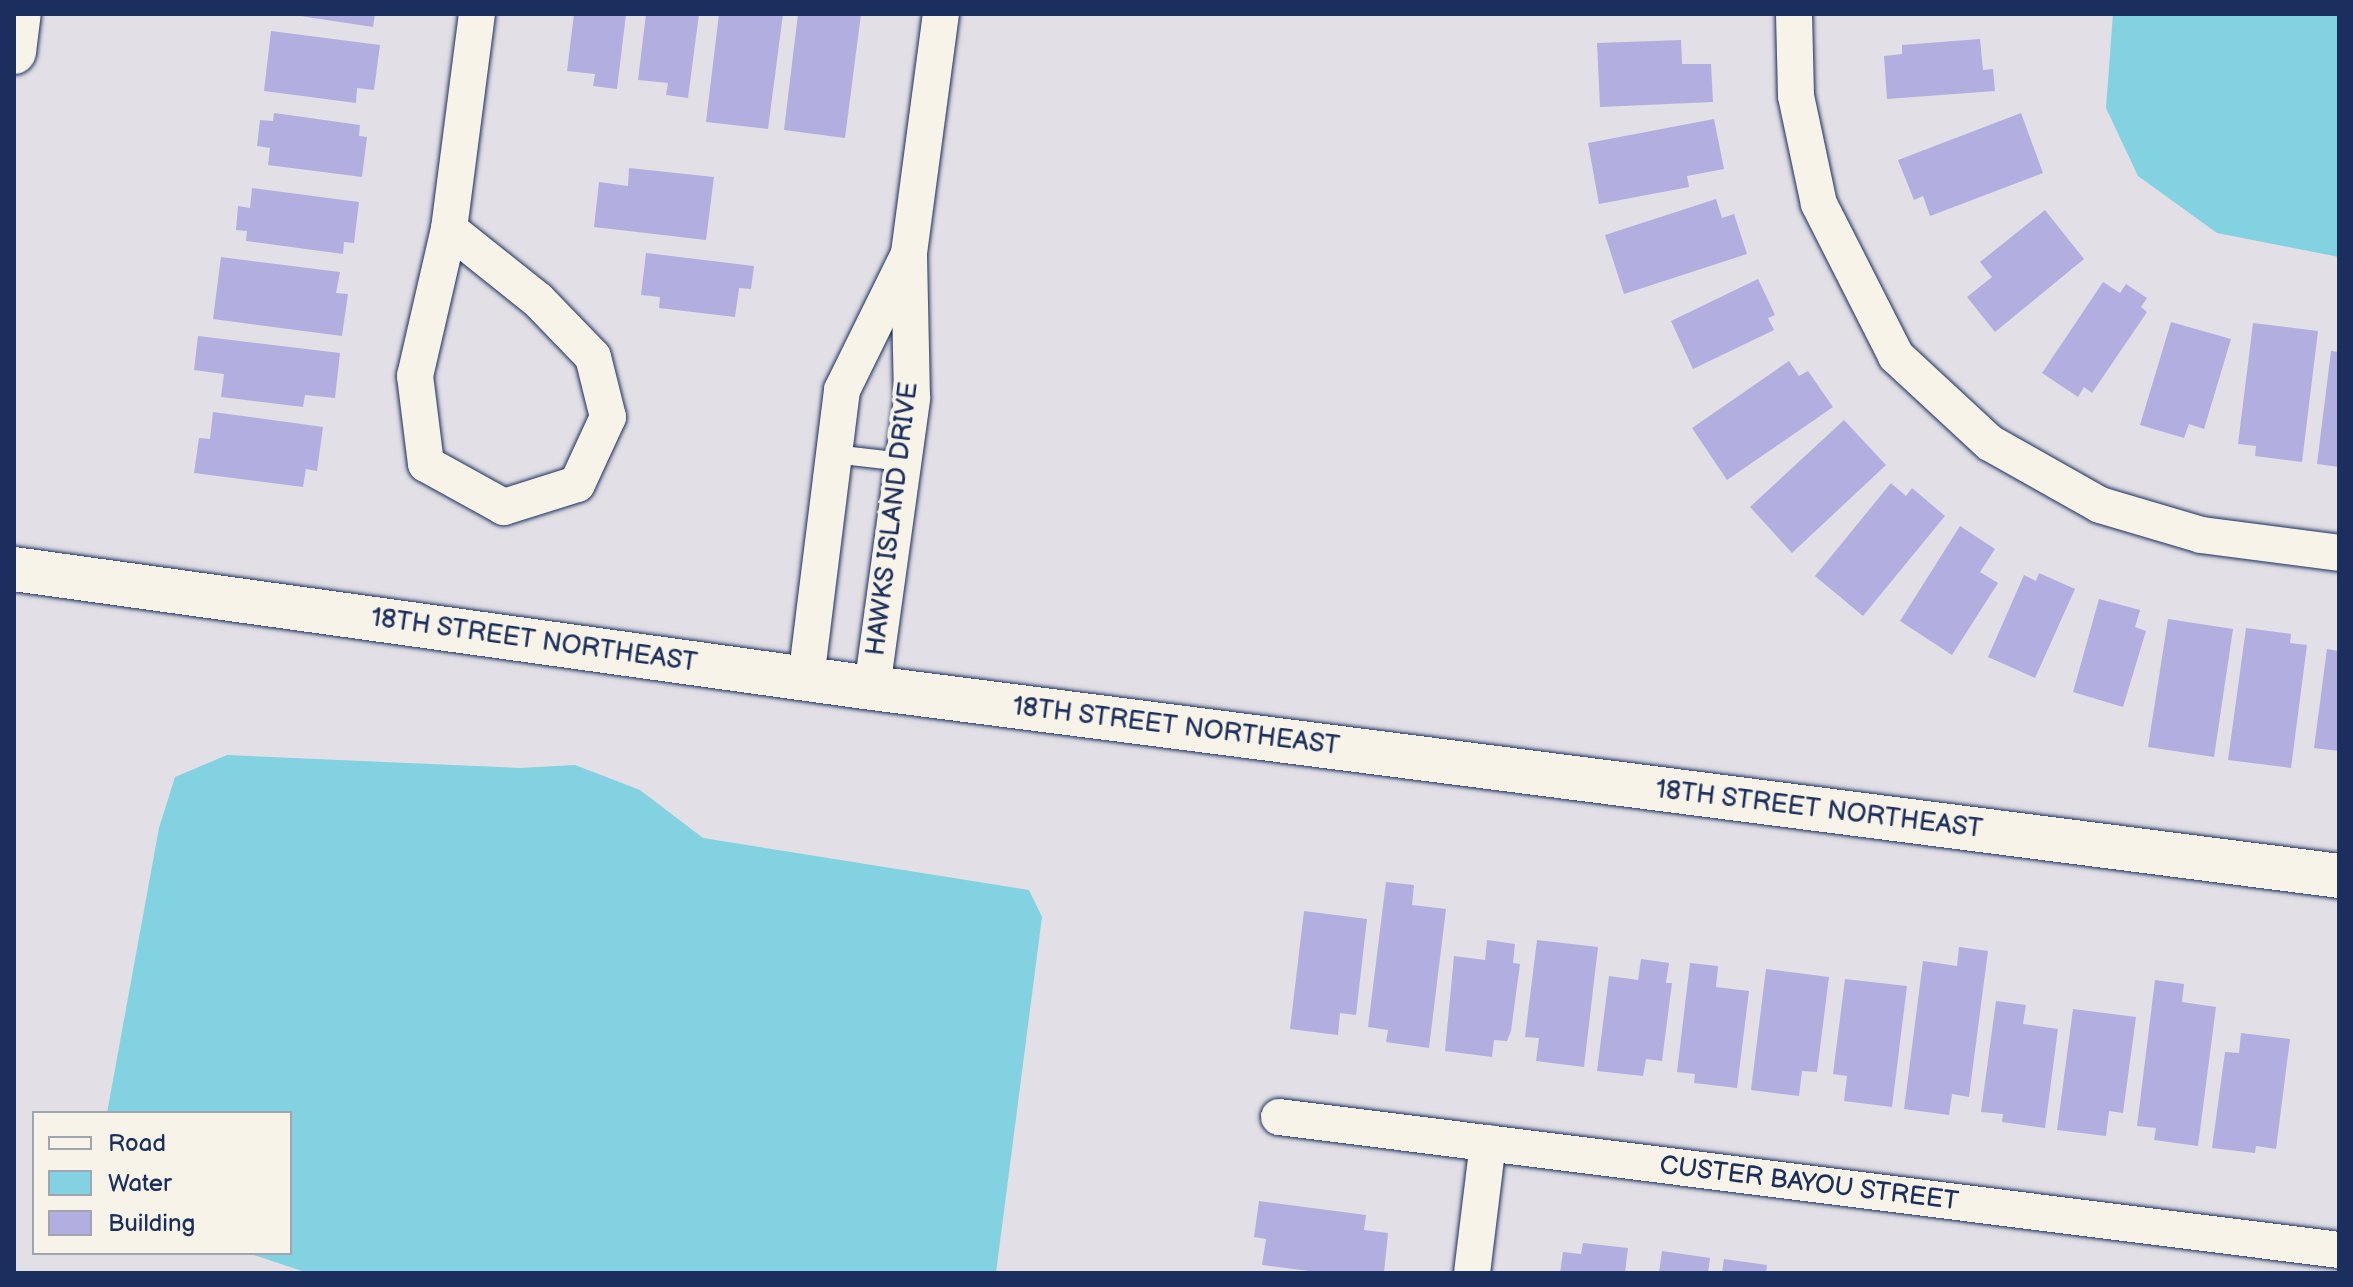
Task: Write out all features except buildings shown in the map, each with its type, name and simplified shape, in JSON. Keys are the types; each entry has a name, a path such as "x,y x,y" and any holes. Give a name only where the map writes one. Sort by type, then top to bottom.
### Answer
{"street":[{"path":"14,52 19,14"},
{"path":"449,229 538,300 593,357 608,417 577,484 504,507 426,464 415,376 449,229 477,14"},
{"name":"HAWKS ISLAND DRIVE","path":"872,688 912,398 909,253 941,14"},
{"path":"1794,14 1796,96 1819,204 1896,356 1990,443 2100,505 2201,535 2339,553"},
{"name":"HAWKS ISLAND DRIVE","path":"806,679 842,390 909,253"},
{"name":"18TH STREET NORTHEAST","path":"14,569 872,688 2339,876"},
{"name":"CUSTER BAYOU STREET","path":"1279,1117 2339,1250"},
{"path":"1472,1273 1488,1143"}],"lane":[{"path":"834,454 903,462"}],"water":[{"path":"2113,14 2339,14 2339,257 2217,233 2138,176 2106,108"},
{"path":"227,755 520,768 575,765 640,790 703,838 1029,890 1042,917 996,1273 308,1273 254,1255 292,1255 292,1111 107,1111 159,828 175,777"}]}
